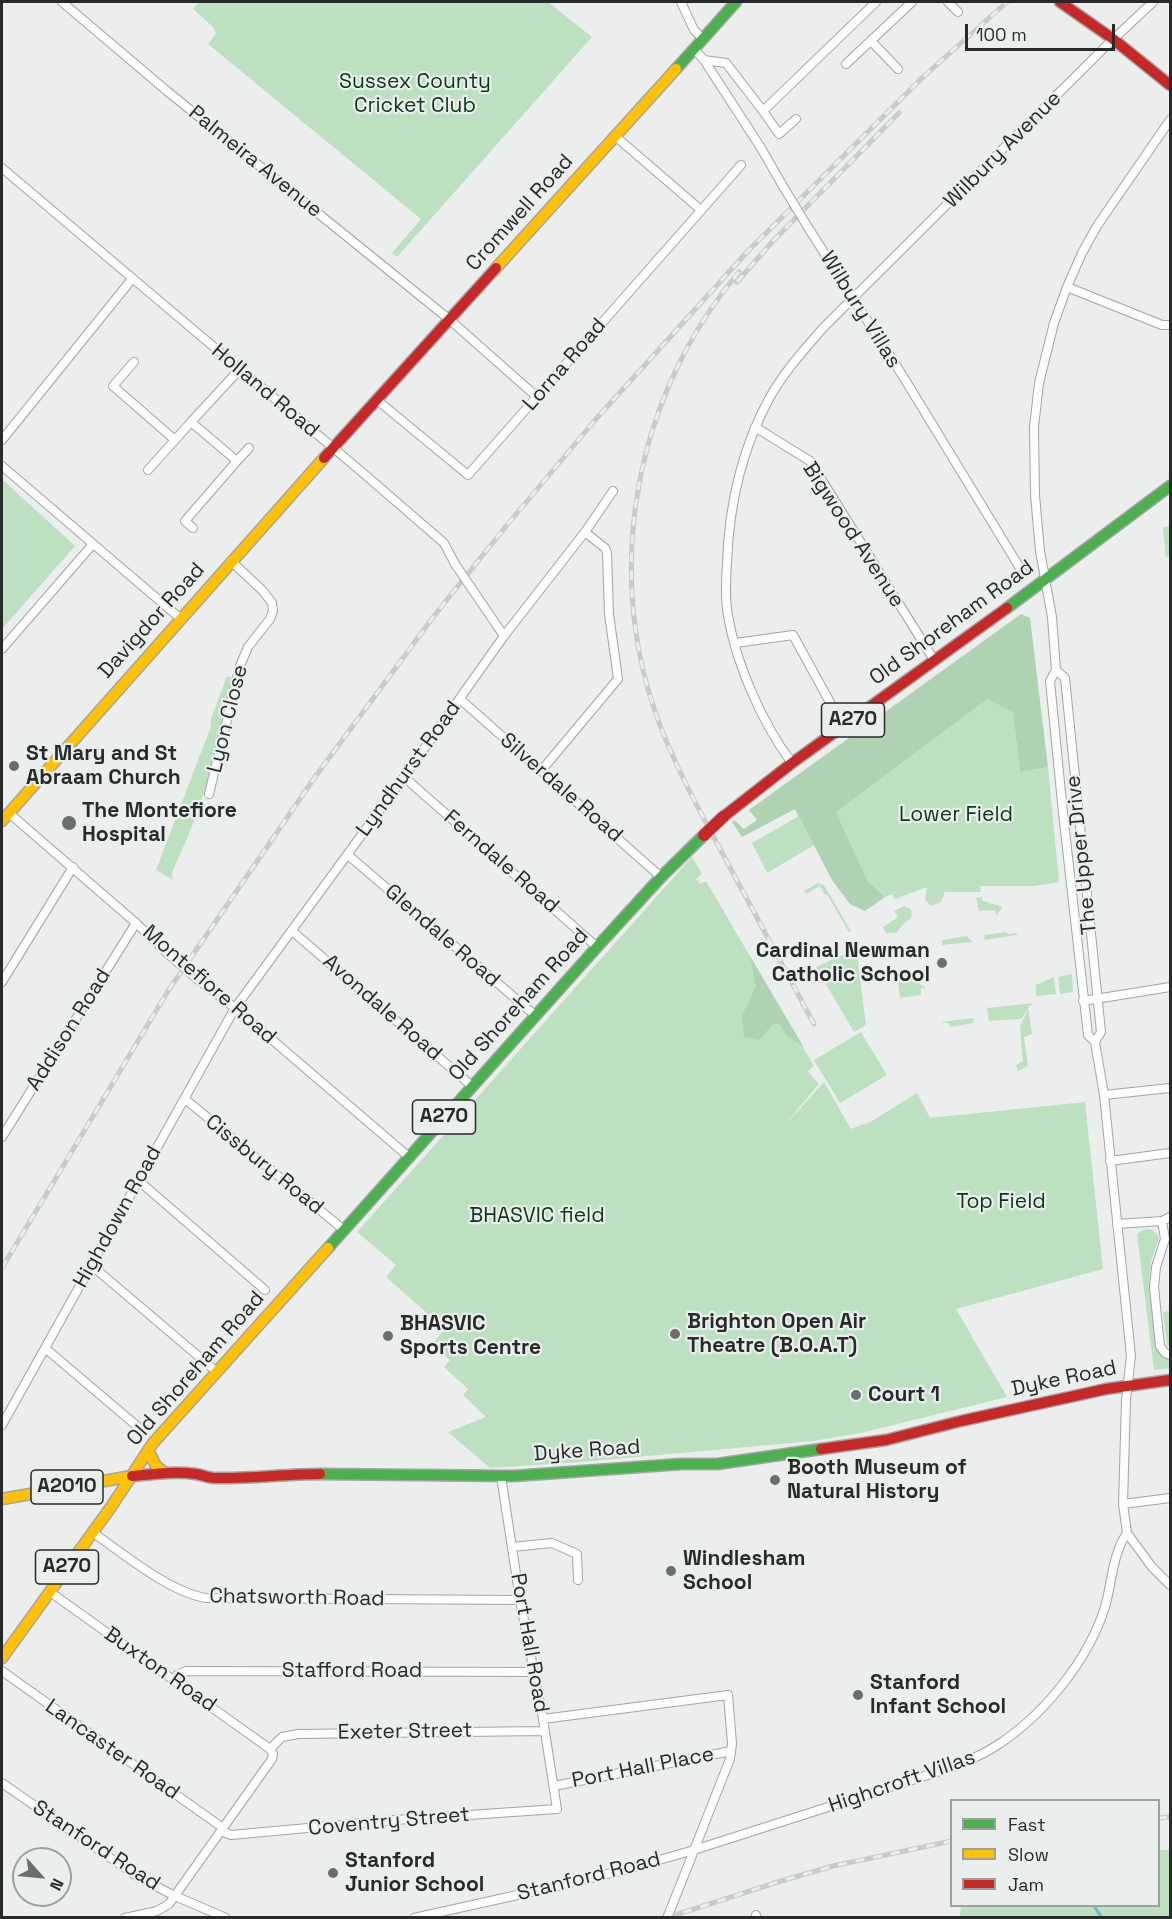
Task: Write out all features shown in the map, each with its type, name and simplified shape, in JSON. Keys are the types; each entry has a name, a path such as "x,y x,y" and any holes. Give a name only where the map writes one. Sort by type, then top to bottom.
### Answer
{"main road":[{"name":"Cromwell Road","path":"333,448 736,2"},
{"path":"1060,2 1113,39 1170,85"},
{"name":"Davigdor Road","path":"5,817 333,448"},
{"name":"Old Shoreham Road","path":"2,1658 92,1533 148,1450 661,877 723,817 792,763 1170,486"},
{"name":"Dyke Road","path":"2,1499 132,1476 165,1473 196,1474 211,1478 258,1478 293,1474 501,1476 681,1464 717,1464 886,1440 1019,1408 1128,1385 1170,1380"},
{"path":"148,1450 156,1466 165,1473"}],"street":[{"name":"Palmeira Avenue","path":"64,2 251,159 450,320 537,398"},
{"path":"681,2 694,30 703,39"},
{"path":"763,111 876,2"},
{"path":"846,64 912,2"},
{"path":"948,2 958,12"},
{"name":"Wilbury Avenue","path":"792,763 759,708 736,643 728,610 726,590 729,526 740,474 755,428 781,379 823,328 1153,2"},
{"path":"871,41 897,69"},
{"name":"Wilbury Villas","path":"694,49 704,60 761,148 1023,573"},
{"path":"704,60 726,63 779,134 796,119"},
{"name":"The Upper Drive","path":"1128,1385 1131,1356 1104,1095 1095,1042 1088,1035 1083,1001 1050,681 1056,670 1052,617 1044,580 1035,495 1034,427 1039,383 1054,323 1082,253 1097,226 1170,120"},
{"path":"615,136 701,210"},
{"name":"Lorna Road","path":"377,400 468,475 741,165"},
{"name":"Holland Road","path":"2,168 444,543 454,564 504,636"},
{"path":"2,440 132,279"},
{"path":"1067,287 1162,325 1170,324"},
{"path":"134,362 113,386 175,440"},
{"path":"147,470 240,369"},
{"path":"192,423 237,460"},
{"name":"Bigwood Avenue","path":"755,428 810,461 934,660"},
{"path":"193,528 185,521 249,448"},
{"path":"2,466 181,619"},
{"name":"Lyndhurst Road","path":"235,1008 348,855 504,636 585,532 612,491"},
{"path":"541,771 618,679 609,614 607,553 605,548 585,532"},
{"path":"2,649 93,544"},
{"name":"Lyon Close","path":"209,794 240,666 248,647 270,619 273,611 272,603 263,591 231,561"},
{"path":"736,643 793,635 843,726"},
{"name":"The Upper Drive","path":"1056,670 1065,678 1101,1032 1095,1042"},
{"name":"Silverdale Road","path":"460,699 661,877"},
{"name":"Ferndale Road","path":"404,777 597,947"},
{"name":"Montefiore Road","path":"5,817 73,867 167,953 409,1157"},
{"name":"Glendale Road","path":"348,855 536,1016"},
{"path":"2,981 73,867"},
{"name":"Addison Road","path":"2,1137 136,923"},
{"name":"Avondale Road","path":"292,931 472,1086"},
{"path":"1083,1001 1170,987"},
{"name":"Highdown Road","path":"2,1425 235,1008"},
{"path":"1104,1095 1170,1088"},
{"name":"Cissbury Road","path":"184,1099 344,1230"},
{"path":"1110,1161 1170,1153"},
{"path":"139,1181 265,1290"},
{"path":"1117,1224 1166,1219 1165,1239 1156,1268 1154,1287 1160,1346 1165,1353 1170,1355"},
{"path":"90,1267 97,1270 217,1372"},
{"path":"45,1348 144,1432"},
{"path":"1128,1385 1123,1504 1127,1533 1152,1567 1170,1585"},
{"name":"Port Hall Road","path":"501,1476 520,1600 543,1719 557,1809"},
{"path":"1123,1504 1170,1498"},
{"name":"Chatsworth Road","path":"92,1533 175,1588 206,1598 520,1600"},
{"name":"Highcroft Villas","path":"694,1850 959,1765 1003,1741 1054,1694 1086,1649 1098,1626 1119,1545 1127,1533"},
{"path":"512,1547 552,1543 577,1554 578,1580"},
{"name":"Buxton Road","path":"50,1592 270,1749"},
{"name":"Lancaster Road","path":"2,1671 222,1830"},
{"name":"Stafford Road","path":"174,1680 177,1675 186,1671 534,1672"},
{"path":"543,1719 728,1695 731,1751 728,1767 667,1917"},
{"name":"Exeter Street","path":"270,1749 282,1737 298,1734 544,1731"},
{"path":"125,1917 157,1911 169,1904 272,1758 273,1754 270,1749"},
{"name":"Port Hall Place","path":"554,1786 731,1751"},
{"name":"Stanford Road","path":"2,1784 138,1877 175,1896 226,1917"},
{"name":"Coventry Street","path":"222,1830 231,1835 395,1820 557,1809"},
{"name":"Stanford Road","path":"414,1917 549,1888 694,1850"}],"green space":[{"name":"Sussex County Cricket Club","path":"199,2 548,2 592,37 397,257 392,253 421,219 208,44 216,34 213,27 193,9"},
{"path":"2,479 75,546 2,629"},
{"path":"1170,526 1170,556 1166,557 1163,527"},
{"path":"1021,614 1030,618 1048,767 1020,772 1013,713 988,699 836,812 867,880 885,897 865,911 850,904 832,880 795,809 742,837 732,822 734,820 744,829 757,820 749,810"},
{"path":"227,676 233,678 212,768 196,817 172,873 173,880 156,870 210,729 211,719"},
{"name":"Lower Field","path":"988,699 1013,713 1020,772 1048,767 1059,882 1034,886 980,886 981,892 945,892 941,902 931,906 925,899 927,887 895,899 892,894 885,897 867,880 836,812"},
{"path":"799,816 814,845 767,873 752,843"},
{"path":"692,857 702,874 696,879 700,884 706,881 814,1066 808,1071 819,1084 782,1128 824,1082 851,1129 872,1121 917,1093 930,1118 1085,1102 1103,1269 956,1309 1007,1397 861,1433 813,1441 490,1468 448,1432 486,1417 463,1395 468,1389 444,1367 450,1360 432,1344 445,1329 386,1277 396,1265 357,1232"},
{"path":"818,883 824,885 851,931 849,932 820,886 806,894 804,891"},
{"path":"982,897 983,901 1003,907 996,915 995,910 979,911 976,898"},
{"path":"904,906 911,909 911,919 906,921 896,933 886,933 883,927 898,917 894,911"},
{"path":"1006,932 1007,934 1017,933 1017,935 984,940 985,935"},
{"path":"967,936 973,942 942,945 942,940"},
{"path":"856,945 866,1025 854,1032 816,967 842,955"},
{"path":"750,956 803,1046 787,1036 779,1023 772,1025 759,1040 744,1037 742,1016 756,986"},
{"path":"1072,974 1073,992 1060,994 1058,977"},
{"path":"903,975 915,975 920,984 926,988 921,988 921,995 900,998 898,982"},
{"path":"1054,977 1056,994 1036,996 1036,985"},
{"path":"1034,1003 1028,1007 1032,1034 1024,1037 1028,1066 1018,1071 1016,1065 1023,1061 1020,1027 1028,1009 1021,1019 989,1021 987,1008"},
{"path":"973,1018 974,1023 950,1027 949,1023 942,1022"},
{"path":"861,1032 887,1075 840,1103 814,1060"},
{"path":"1150,1229 1159,1238 1151,1261 1149,1285 1157,1348 1161,1355 1170,1360 1170,1368 1154,1370 1137,1234"},
{"path":"1170,1311 1170,1348 1167,1344 1163,1312"},
{"path":"1160,1850 1170,1850 1170,1917 960,1917 961,1907 1160,1907"}],"waterway":[{"path":"1095,1907 1102,1918"}],"railway":[{"path":"2,1268 168,991 315,777 434,616 596,419 747,252 923,77 1007,2"},
{"path":"737,282 773,241 899,113"},
{"path":"739,272 704,320 675,372 654,427 639,484 632,542 633,601 641,660 657,717 672,754 814,1024"},
{"path":"1160,1818 1170,1817"},
{"path":"666,1918 833,1866 950,1841"}],"traffic: fast":[{"path":"676,69 736,2"},
{"path":"1007,608 1170,486"},
{"path":"328,1248 597,947 661,877 704,835"},
{"path":"320,1474 514,1476 681,1464 717,1464 821,1449"}],"traffic: slow":[{"path":"496,268 676,69"},
{"path":"2,821 324,458"},
{"path":"2,1658 111,1507 153,1443 328,1248"},
{"path":"148,1450 156,1466 165,1473"},
{"path":"2,1499 132,1476"}],"traffic: jam":[{"path":"1060,2 1113,39 1170,85"},
{"path":"324,458 496,268"},
{"path":"723,817 792,763 1007,608"},
{"path":"704,835 723,817"},
{"path":"821,1449 886,1440 1106,1389 1170,1380"},
{"path":"132,1476 180,1473 227,1478 320,1474"}],"place":[{"name":"St Mary and St Abraam Church","path":"14,766"},
{"name":"The Montefiore Hospital","path":"69,823"},
{"name":"Cardinal Newman Catholic School","path":"942,963"},
{"name":"Brighton Open Air Theatre (B.O.A.T)","path":"675,1334"},
{"name":"BHASVIC Sports Centre","path":"388,1336"},
{"name":"Court 1","path":"856,1395"},
{"name":"Booth Museum of Natural History","path":"775,1480"},
{"name":"Windlesham School","path":"671,1571"},
{"name":"Stanford Infant School","path":"858,1695"},
{"name":"Stanford Junior School","path":"333,1873"}],"park label":[{"name":"Top Field","path":"1001,1202"},
{"name":"BHASVIC field","path":"537,1216"}]}
